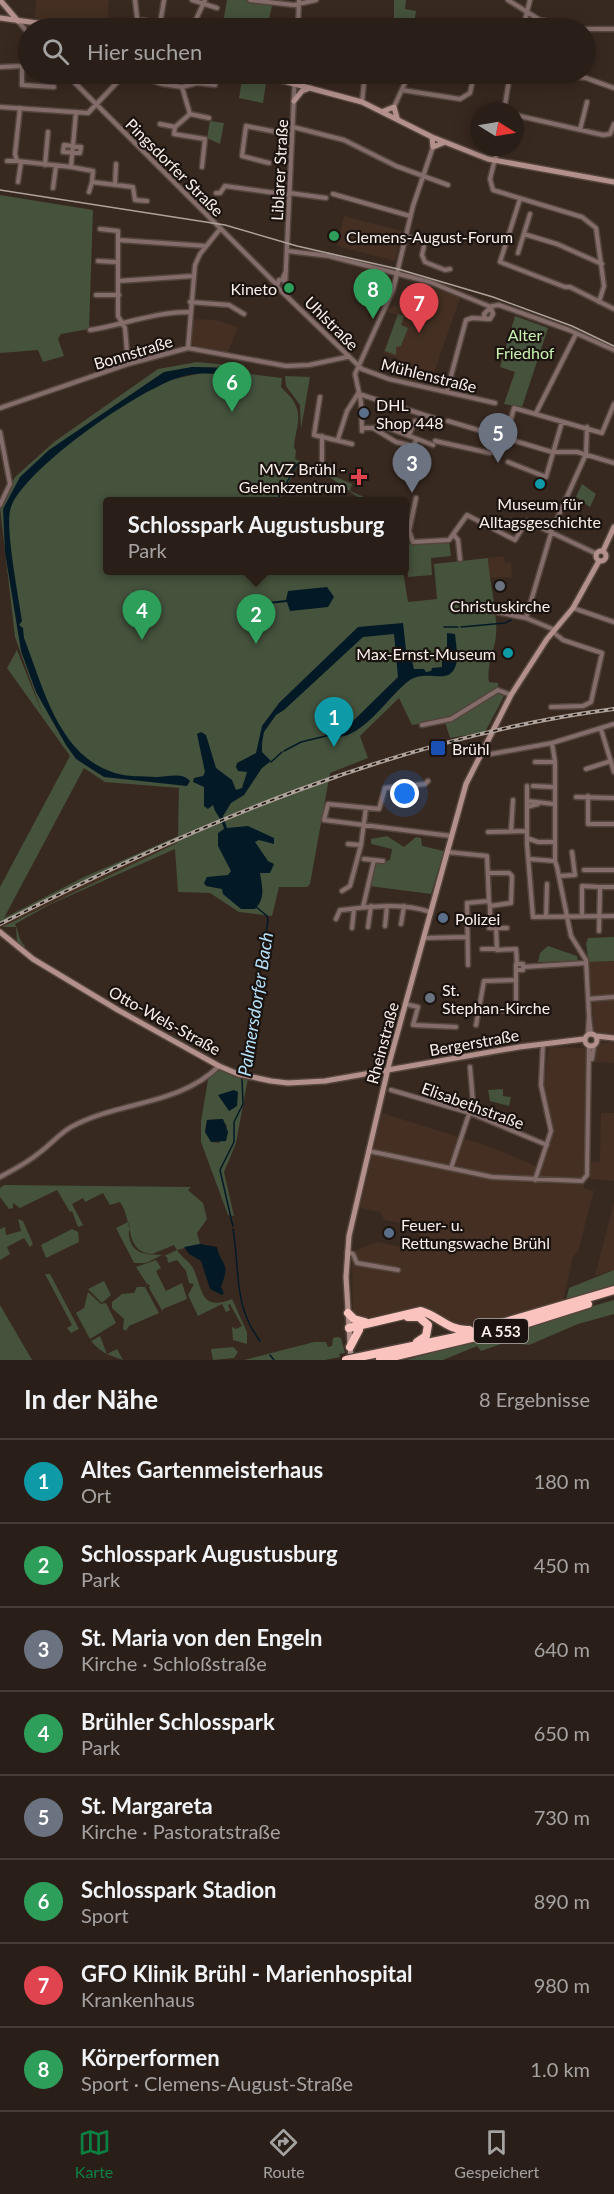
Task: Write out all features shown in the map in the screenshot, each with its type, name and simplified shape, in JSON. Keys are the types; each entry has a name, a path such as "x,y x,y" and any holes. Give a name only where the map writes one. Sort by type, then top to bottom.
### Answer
{"highway":[{"name":"A 553","path":"345,1360 482,1330 614,1290"},
{"name":"A 553","path":"380,1360 509,1329 614,1296"},
{"path":"349,1329 420,1311 430,1314 451,1329 482,1330"},
{"path":"348,1313 359,1321 368,1323"},
{"path":"349,1329 359,1330 412,1316 425,1320 428,1330 421,1341 389,1351"},
{"path":"350,1347 359,1330"}],"main road":[{"path":"0,1 0,11"},
{"path":"0,1 18,21"},
{"path":"0,18 18,21"},
{"path":"295,84 362,102 445,143 496,161 614,182"},
{"path":"294,101 302,91 311,88"},
{"path":"384,111 394,106 398,119"},
{"path":"432,137 433,147 445,143"},
{"path":"598,558 604,561 614,527"},
{"path":"598,558 605,554"},
{"path":"605,554 614,558"},
{"name":"Rheinstraße","path":"353,1359 348,1313 347,1252 405,1004 468,779 480,751 511,694 554,631 573,608 598,558"},
{"name":"Otto-Wels-Straße","path":"0,932 33,959 60,976 219,1066 241,1075 288,1083 307,1083 388,1071"},
{"name":"Bergerstraße","path":"388,1071 543,1043 614,1038"},
{"path":"371,1073 381,1077 385,1084"}],"street":[{"path":"135,0 137,18"},
{"path":"161,18 164,0"},
{"path":"192,0 205,2 217,8"},
{"path":"250,0 264,4 316,0"},
{"path":"508,0 537,18"},
{"path":"526,18 531,0"},
{"path":"197,18 205,2"},
{"path":"298,18 299,2"},
{"path":"596,29 614,29"},
{"path":"0,67 7,64 18,65"},
{"path":"596,82 614,88"},
{"path":"22,84 24,87 54,87"},
{"name":"Pingsdorfer Straße","path":"76,84 268,276 281,281"},
{"path":"0,107 88,113 116,84"},
{"path":"162,84 182,87 193,84"},
{"path":"206,84 215,85"},
{"name":"Liblarer Straße","path":"281,281 287,266 295,84"},
{"path":"362,102 363,84"},
{"path":"394,106 405,84"},
{"path":"402,90 460,99 470,93 472,84"},
{"path":"505,102 508,84"},
{"path":"182,87 190,114"},
{"path":"580,130 587,102"},
{"path":"18,182 19,161 15,154 20,108"},
{"path":"71,167 76,112"},
{"path":"190,114 209,118"},
{"path":"190,114 175,127 174,134 205,140 202,167"},
{"path":"524,117 607,135 614,124"},
{"path":"160,124 175,127"},
{"path":"269,163 242,156 246,126 292,135"},
{"path":"293,126 344,140 386,162 448,185"},
{"path":"45,165 48,132"},
{"path":"64,145 81,147 80,153 72,152 63,152 64,145"},
{"path":"357,366 386,308 422,176 433,147"},
{"path":"497,156 490,179 491,188 520,199 582,216 591,223 599,235 603,264 604,286 599,302"},
{"path":"7,161 93,171 90,192"},
{"path":"115,185 116,164"},
{"path":"54,188 56,166"},
{"path":"92,182 133,187 135,200 147,201"},
{"path":"216,193 220,193 225,186 326,198"},
{"path":"333,194 411,216"},
{"path":"520,199 499,261 570,287 614,309"},
{"path":"518,253 530,214"},
{"path":"100,229 118,231 116,262 118,316 123,323 128,364"},
{"path":"188,348 193,276 206,246 220,229"},
{"path":"524,234 573,250 603,264"},
{"path":"405,236 425,242 422,255 425,262 445,270 450,269"},
{"path":"118,240 206,246"},
{"path":"288,251 329,256 446,287 491,307 502,306 576,333 614,350"},
{"path":"287,266 298,252"},
{"path":"98,261 116,262"},
{"path":"118,281 193,276"},
{"path":"281,281 283,289"},
{"name":"Uhlstraße","path":"281,281 283,289 294,302 357,366 355,374 362,430 372,428"},
{"path":"96,295 119,295"},
{"path":"190,302 229,305 244,314"},
{"path":"447,391 466,320 491,318 491,307"},
{"path":"90,330 116,327 123,323 159,315 189,312"},
{"path":"536,413 576,333"},
{"name":"Bonnstraße","path":"0,408 128,364 188,348 286,366 309,365 347,357"},
{"name":"Mühlenstraße","path":"357,366 385,378 438,388 495,403"},
{"path":"338,439 347,411 359,393 418,415 434,418"},
{"path":"320,397 314,435 352,444"},
{"path":"506,437 514,408 604,433 614,404"},
{"path":"409,435 415,421"},
{"path":"448,421 552,452 568,451 586,454 614,463"},
{"path":"508,462 546,477 563,421"},
{"path":"526,618 551,534 586,454 587,427"},
{"path":"372,428 388,428 417,439 490,453"},
{"path":"372,428 406,445 413,446 417,439"},
{"path":"0,432 10,484 0,505"},
{"path":"322,436 322,461"},
{"path":"416,498 409,524 410,541 446,541 454,535 467,515 515,540 527,521 598,558"},
{"path":"454,535 458,540 460,559"},
{"path":"573,608 614,622"},
{"path":"491,611 526,618 554,631 563,640 603,653 591,702 583,706 551,707"},
{"path":"422,726 451,718 498,690 511,694"},
{"path":"480,751 491,754 552,743 614,724"},
{"path":"601,729 614,772"},
{"path":"369,1151 492,1177 578,1182 586,1178 591,1040 586,963 583,953 571,936 555,861 553,787 555,762 552,743"},
{"path":"586,769 611,761"},
{"path":"536,762 555,762"},
{"path":"428,780 425,784 386,788 381,808 328,804 325,821 451,836"},
{"path":"553,787 530,786 527,801 527,844 533,916 614,916"},
{"path":"588,796 588,824 614,824"},
{"path":"576,797 614,798"},
{"path":"511,831 513,800"},
{"path":"527,801 554,804"},
{"path":"527,807 538,804"},
{"path":"342,891 350,886 361,845 366,808"},
{"path":"488,831 527,831"},
{"path":"527,838 538,842"},
{"path":"527,844 555,842"},
{"path":"348,844 361,845"},
{"path":"447,852 487,856 490,915"},
{"path":"559,876 575,876 572,852"},
{"path":"364,859 383,861"},
{"path":"528,859 555,861"},
{"path":"363,907 374,860"},
{"path":"584,870 614,870"},
{"path":"468,965 470,949 467,937 467,902 512,902 512,876 509,873 488,873"},
{"path":"546,917 547,884"},
{"path":"582,916 582,886 614,887"},
{"path":"599,931 600,887"},
{"path":"336,919 340,910 371,906 404,906 430,912"},
{"path":"368,927 371,906"},
{"path":"384,927 387,906"},
{"path":"401,924 404,906"},
{"path":"352,928 354,909"},
{"path":"489,928 507,928"},
{"path":"496,928 496,949"},
{"path":"424,938 467,937"},
{"path":"478,1011 516,1010 516,949 482,949"},
{"path":"516,970 523,970 523,967 586,963"},
{"path":"517,964 523,964 523,967"},
{"path":"476,1025 484,981 516,980"},
{"path":"588,999 614,997"},
{"path":"405,1004 418,1007 413,1025 456,1028"},
{"path":"535,1180 550,1131 541,1085 543,1043"},
{"path":"0,1177 39,1154 71,1128 103,1114 167,1096 191,1086 219,1066"},
{"path":"451,1168 474,1098 470,1067"},
{"name":"Elisabethstraße","path":"391,1090 470,1113 547,1145"},
{"path":"347,1252 354,1254 357,1263 398,1270"}],"shaded area":[{"path":"36,0 109,0 108,18 35,18"},
{"path":"344,216 402,231 395,261 337,246"},
{"path":"428,286 460,298 430,384 392,377 398,358 383,353 398,315 387,312 389,308 425,298"},
{"path":"191,319 216,320 238,327 228,352 191,345"},
{"path":"504,556 505,563 511,562 512,577 489,578 488,558"},
{"path":"208,823 182,841 0,928 0,922"},
{"path":"614,961 614,1034 601,1035 594,1030 589,962"},
{"path":"614,1042 614,1063 595,1062 596,1048 602,1043"},
{"path":"549,1047 586,1048 584,1188 594,1191 578,1251 573,1257 563,1301 496,1321 464,1325 451,1324 423,1306 369,1318 353,1313 352,1252 377,1242 416,1250 421,1227 384,1220 380,1212 360,1208 382,1113 491,1147 541,1168 553,1130 544,1084"},
{"path":"601,1113 614,1113 614,1181 590,1179 591,1162 600,1162"},
{"path":"614,1202 614,1270 595,1276"}],"green space":[{"path":"227,0 246,0 272,6 269,18 224,18"},
{"path":"394,0 406,0 405,9 416,11 415,18 394,18"},
{"path":"241,84 266,84 263,103 239,98"},
{"path":"210,121 224,123 220,144 207,138"},
{"path":"0,195 93,210 89,329 61,334 58,339 64,356 43,362 38,350 0,353"},
{"path":"398,314 404,316 401,325 408,328 401,346 396,347 396,355 385,351 384,353"},
{"name":"Alter Friedhof","path":"515,316 548,328 522,407 504,404 515,372 500,367"},
{"path":"197,362 239,366 239,370 248,370 251,374 282,378 281,387 293,400 298,413 295,459 352,484 350,491 364,497 357,497 331,478 307,470 303,465 298,465 281,497 103,497 103,575 404,575 408,602 437,599 434,564 488,558 496,627 489,682 498,683 498,687 491,691 496,689 497,692 504,694 485,732 450,738 444,719 412,725 399,698 360,736 368,758 330,773 310,884 307,887 279,887 272,916 239,912 210,893 178,892 175,849 49,905 15,924 24,948 17,942 16,927 2,927 177,843 178,838 84,881 0,924 0,887 70,756 7,668 17,650 43,715 15,637 0,507 15,477 54,442 158,369","holes":["192,367 229,368 229,374 202,373 174,379","84,768 105,782 179,788 178,836 84,877 4,918"]},
{"path":"285,376 310,377 301,429 300,405 286,386"},
{"path":"582,484 596,494 590,507 576,497"},
{"path":"449,541 451,556 431,558 432,575 408,577 409,544"},
{"path":"387,836 404,847 416,837 421,838 422,846 444,851 431,894 369,886 375,864 390,860 392,849 371,844 371,839"},
{"path":"614,937 614,961 589,962 586,944 588,938"},
{"path":"548,946 577,956 578,961 538,962 540,953"},
{"path":"218,1068 248,1078 236,1143 224,1172 234,1216 228,1215 201,1142 201,1121 209,1074","holes":["222,1119 227,1126 219,1143 212,1142 205,1132 207,1120"]},
{"path":"503,1089 503,1096 511,1097 509,1106 490,1101 488,1090"},
{"path":"4,1185 191,1187 188,1190 203,1203 207,1219 197,1233 200,1244 177,1250 174,1245 152,1254 137,1248 120,1202 110,1205 103,1193 85,1202 83,1198 72,1204 83,1225 78,1227 72,1211 70,1212 57,1190 20,1208 13,1203 13,1208 9,1209 0,1197 0,1188"},
{"path":"18,1219 23,1221 33,1244 30,1247 24,1238 7,1247 10,1254 0,1260 0,1229 5,1227 6,1235 21,1231"},
{"path":"128,1222 131,1243 137,1251 162,1255 146,1263 134,1263 116,1228"},
{"path":"72,1229 78,1232 79,1242 46,1258 41,1245"},
{"path":"177,1250 193,1268 201,1290 208,1300 214,1303 232,1299 247,1332 247,1344 233,1340 232,1327 236,1329 242,1326 230,1304 228,1305 230,1310 226,1312 222,1304 198,1316 188,1295 194,1284 189,1283 186,1271 177,1260 168,1263 167,1257 164,1256"},
{"path":"156,1260 161,1268 156,1271 166,1291 182,1283 187,1299 163,1309 163,1312 149,1288 150,1285 136,1267"},
{"path":"614,1270 614,1286 566,1301 569,1288"},
{"path":"45,1274 50,1274 79,1329 71,1333 67,1328 72,1325"},
{"path":"104,1281 111,1295 102,1303 88,1289"},
{"path":"137,1287 145,1287 159,1313 129,1326 126,1331 123,1329 124,1319 112,1308 112,1302 122,1294 134,1293"},
{"path":"88,1292 101,1304 106,1303 116,1323 90,1339 76,1313 84,1308"},
{"path":"614,1300 614,1314 578,1324 529,1345 507,1342 481,1351 477,1346 443,1360 406,1360"},
{"path":"0,1305 32,1360 0,1360"},
{"path":"100,1336 107,1354 91,1341"},
{"path":"333,1338 341,1338 345,1353 339,1354 340,1357 325,1360 244,1360 314,1342 326,1342 328,1347 332,1346"},
{"path":"233,1347 238,1352 234,1358 213,1360 211,1349"},
{"path":"117,1349 123,1360 114,1357 107,1354"}],"water":[{"path":"192,367 229,368 230,374 184,376 165,383 115,411 88,430 39,471 21,490 11,507 9,516 15,580 22,621 19,625 23,628 24,638 46,697 66,735 79,751 96,764 115,773 156,777 179,776 190,781 187,786 104,777 76,759 36,692 21,651 5,552 3,509 20,477 49,450 164,372"},
{"path":"327,587 334,597 328,607 290,611 287,602 268,604 259,610 254,605 259,597 268,602 286,600 288,591"},
{"path":"403,623 407,659 412,661 414,669 424,669 426,672 431,671 432,668 442,667 442,659 447,655 447,633 455,634 456,666 447,676 415,677 357,730 337,737 336,730 349,725 398,677 394,634 363,637 276,715 264,732 262,743 262,752 271,761 262,768 244,795 231,803 223,816 227,828 248,826 274,838 274,844 259,840 255,842 268,861 274,864 270,873 260,873 261,901 255,909 241,909 223,894 222,889 206,886 204,883 207,877 228,875 231,871 218,846 218,833 224,829 222,822 213,805 208,809 204,806 204,787 193,782 194,778 203,776 205,772 197,734 201,732 206,735 216,768 232,780 236,790 242,788 247,772 238,771 237,763 256,753 262,726 279,703 358,627"},
{"path":"234,1090 238,1092 237,1106 229,1111 218,1095"},
{"path":"223,1119 228,1132 226,1141 211,1142 205,1132 207,1120"},
{"path":"200,1244 217,1247 225,1265 222,1295 210,1289 201,1261 189,1254 184,1247"}],"waterway":[{"path":"279,497 297,464"},
{"name":"Palmersdorfer Bach","path":"461,627 505,623 511,620"},
{"name":"Palmersdorfer Bach","path":"444,627 458,627"},
{"name":"Palmersdorfer Bach","path":"284,751 301,742 330,735"},
{"name":"Palmersdorfer Bach","path":"271,762 282,752"},
{"name":"Palmersdorfer Bach","path":"242,1073 268,921 267,916 255,906"},
{"name":"Palmersdorfer Bach","path":"231,1218 220,1170 234,1142 234,1122 243,1104 242,1078"},
{"name":"Palmersdorfer Bach","path":"231,1219 233,1226"},
{"name":"Palmersdorfer Bach","path":"233,1229 241,1301 251,1328 260,1341"},
{"name":"Palmersdorfer Bach","path":"270,1355 274,1360"}],"tram line":[{"path":"0,190 225,225 297,246 398,269 493,297 572,326 614,346"}],"railway":[{"path":"0,924 147,853 222,820 375,763 533,722 614,709"}],"place":[{"name":"Clemens-August-Forum","path":"334,236"},
{"name":"Kineto","path":"289,288"},
{"name":"Körperformen","path":"373,319"},
{"name":"GFO Klinik Brühl - Marienhospital","path":"419,333"},
{"name":"Schlosspark Stadion","path":"232,412"},
{"name":"DHL Shop 448","path":"364,413"},
{"name":"St. Margareta","path":"498,463"},
{"name":"MVZ Brühl - Gelenkzentrum","path":"359,477"},
{"name":"Museum für Alltagsgeschichte","path":"540,484"},
{"name":"St. Maria von den Engeln","path":"412,493"},
{"name":"Christuskirche","path":"500,586"},
{"name":"Brühler Schlosspark","path":"142,640"},
{"name":"Schlosspark Augustusburg","path":"256,644"},
{"name":"Max-Ernst-Museum","path":"508,653"},
{"name":"Altes Gartenmeisterhaus","path":"334,747"},
{"name":"Brühl","path":"438,748"},
{"name":"Polizei","path":"443,918"},
{"name":"St. Stephan-Kirche","path":"430,998"},
{"name":"Feuer- u. Rettungswache Brühl","path":"389,1233"}]}
